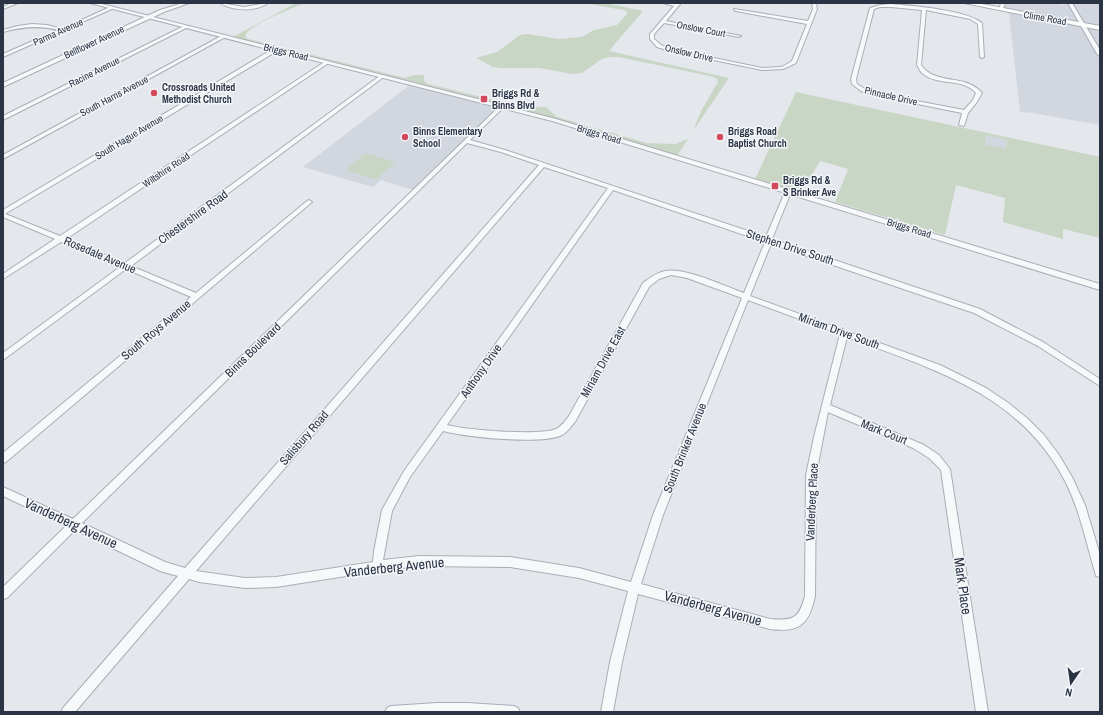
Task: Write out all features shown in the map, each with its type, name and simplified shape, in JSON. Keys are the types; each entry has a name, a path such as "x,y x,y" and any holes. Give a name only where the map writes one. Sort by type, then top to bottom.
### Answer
{"main road":[{"name":"Clime Road","path":"967,3 1002,6 1100,28"}],"street":[{"path":"3,8 16,3"},
{"name":"Briggs Road","path":"92,3 554,120 1100,287"},
{"name":"Bellflower Avenue","path":"3,85 148,17 187,3"},
{"path":"222,3 242,8 251,8 266,3"},
{"path":"665,3 678,4"},
{"path":"736,10 809,23 815,9 814,3"},
{"path":"899,3 971,18 980,23 982,57"},
{"name":"Pinnacle Drive","path":"899,3 881,4 872,8 853,82 855,85 874,93 964,112"},
{"path":"1070,3 1100,54"},
{"name":"Onslow Drive","path":"678,4 652,36 654,42 663,48 756,68 774,70 789,66 794,62 809,23"},
{"name":"Parma Avenue","path":"3,56 112,8"},
{"path":"924,8 919,65 923,72 966,84 977,90 979,93 978,97 964,112 962,126"},
{"name":"Onslow Court","path":"663,22 739,36"},
{"path":"3,31 22,26 36,25 62,30"},
{"name":"Racine Avenue","path":"3,118 186,26"},
{"name":"South Harris Avenue","path":"3,156 225,36"},
{"name":"South Hague Avenue","path":"3,214 276,49"},
{"name":"Wiltshire Road","path":"3,278 328,62"},
{"name":"Chestershire Road","path":"3,358 383,76"},
{"name":"Binns Boulevard","path":"3,594 502,106"},
{"name":"Stephen Drive South","path":"466,141 769,240 977,311 1023,332 1076,365 1100,384"},
{"name":"Salisbury Road","path":"67,712 542,165"},
{"name":"Anthony Drive","path":"378,566 379,551 387,510 407,474 442,427 611,188"},
{"name":"South Brinker Avenue","path":"607,712 628,608 643,556 658,515 788,192"},
{"name":"South Roys Avenue","path":"3,459 308,202"},
{"name":"Rosedale Avenue","path":"3,214 196,296"},
{"name":"Miriam Drive South","path":"655,277 666,273 689,276 937,367 965,379 989,393 1014,411 1036,432 1051,450 1063,468 1080,506 1100,572"},
{"name":"Miriam Drive East","path":"442,427 466,432 542,435 558,432 566,427 646,285 655,277"},
{"name":"Vanderberg Place","path":"797,622 807,611 810,596 811,474 818,436 844,333"},
{"name":"Mark Court","path":"825,407 916,445 929,452 940,462"},
{"name":"Mark Place","path":"940,462 945,469 947,477 982,712"},
{"name":"Vanderberg Avenue","path":"3,491 164,567 187,574 245,583 276,582 378,566 444,561 510,562 579,573 770,624 785,626 797,622"},
{"path":"391,712 416,709 471,708 514,712"}],"shaded area":[{"path":"1006,3 1054,3 1064,5 1064,3 1100,3 1100,125 1020,112 1009,14 1005,8"},
{"name":"Binns Elementary School","path":"411,84 500,107 413,190 381,180 373,187 303,167"},
{"path":"986,135 1007,140 1006,150 985,145"}],"green space":[{"path":"296,3 304,3 262,22 248,31 245,36 248,39 405,78 414,75 424,75 424,81 428,84 523,107 546,107 557,117 647,143 675,144 688,139 677,156 521,109 233,37"},
{"path":"584,3 605,3 643,11 609,51 729,78 693,131 701,111 718,82 716,78 619,57 602,59 582,73 572,74 539,68 493,67 476,58 497,52 520,35 527,34 559,39 582,37 594,30 617,25 627,14 627,11"},
{"path":"796,92 1100,157 1100,238 1063,229 1063,239 1003,222 1005,198 956,185 945,235 835,202 848,169 820,161 801,193 755,179","holes":["986,135 1007,140 1006,149 985,145"]},
{"path":"365,153 395,162 376,180 346,170"}],"place":[{"name":"Crossroads United Methodist Church","path":"154,93"},
{"name":"Briggs Rd & Binns Blvd","path":"484,99"},
{"name":"Binns Elementary School","path":"405,137"},
{"name":"Briggs Road Baptist Church","path":"720,137"},
{"name":"Briggs Rd & S Brinker Ave","path":"775,186"}]}
